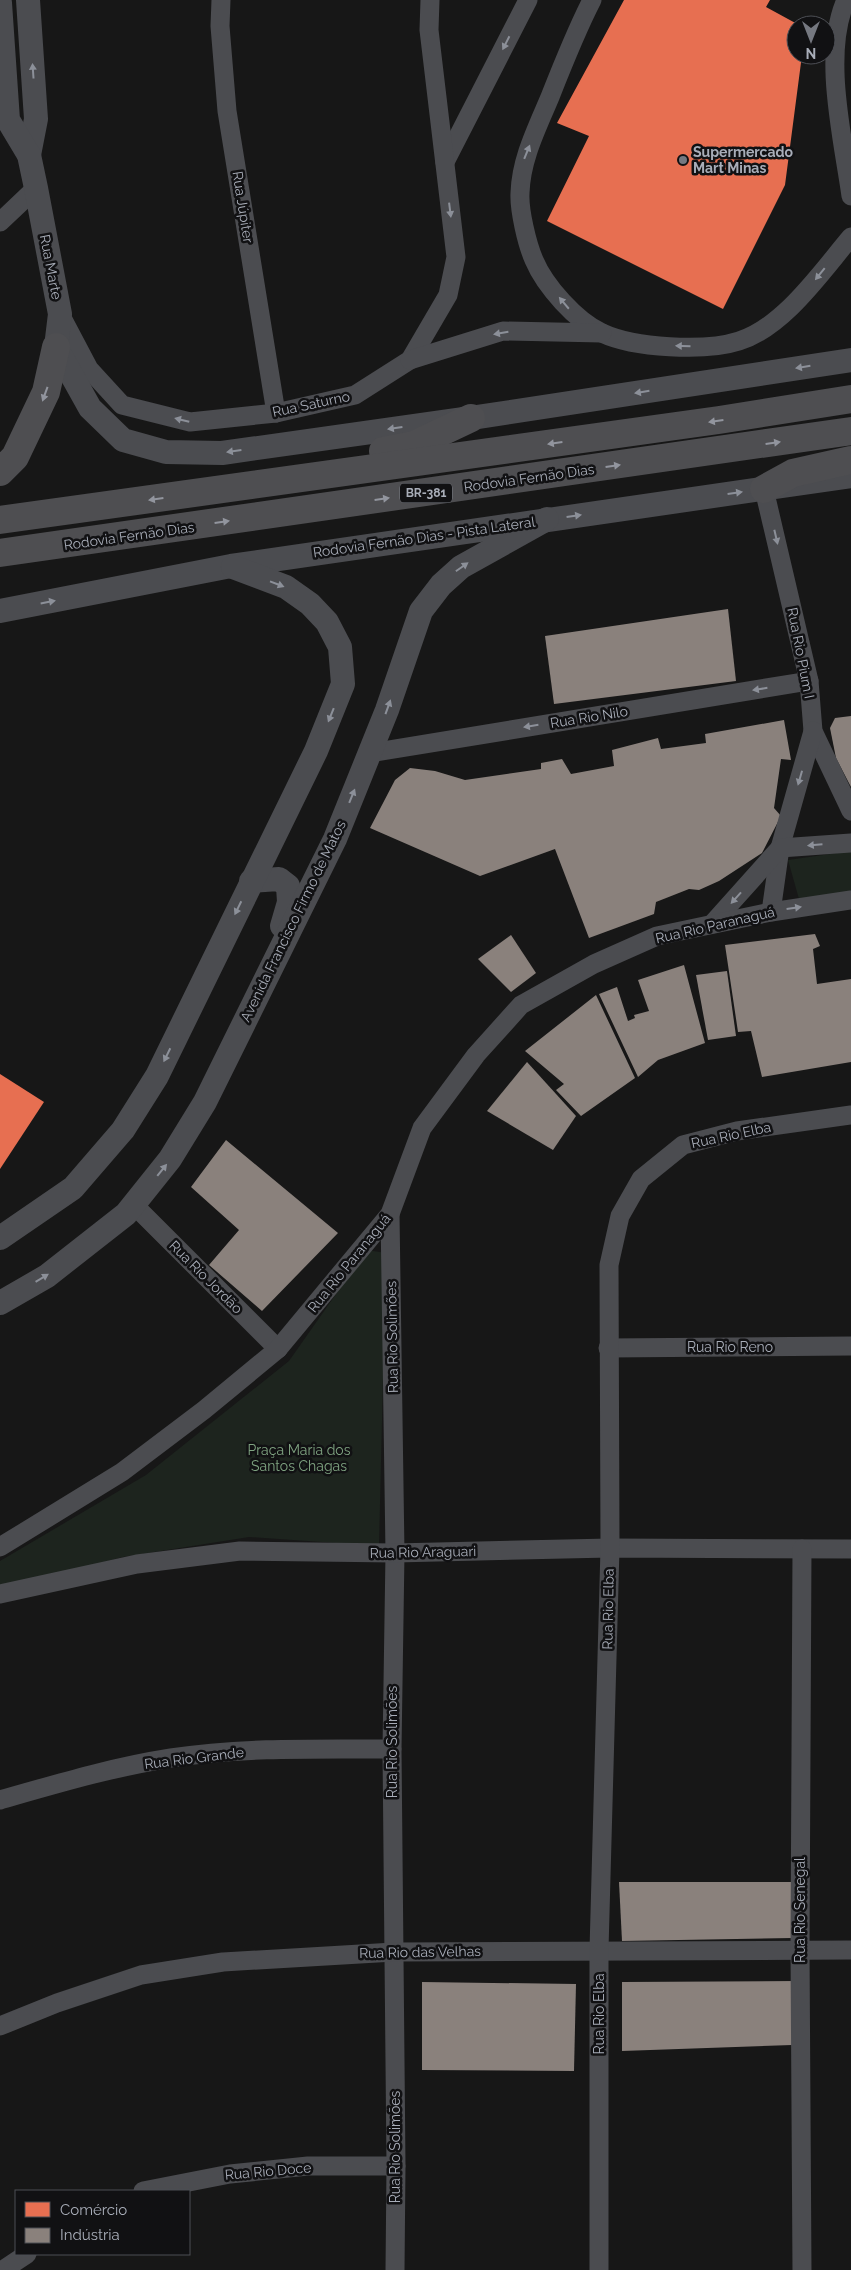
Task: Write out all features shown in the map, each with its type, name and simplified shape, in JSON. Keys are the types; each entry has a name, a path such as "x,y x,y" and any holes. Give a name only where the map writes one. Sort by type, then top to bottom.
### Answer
{"highway":[{"path":"0,472 15,457 46,392 56,347"},
{"name":"BR-381","path":"0,520 851,400"},
{"path":"204,492 234,480 414,445 472,418"},
{"name":"Rodovia Fernão Dias","path":"0,553 851,431"},
{"path":"764,490 793,473 851,460"}],"street":[{"name":"Rua Marte","path":"28,0 36,119 29,155"},
{"name":"Rua Júpiter","path":"221,0 220,26 227,111 276,413"},
{"name":"Rua Saturno","path":"60,314 89,369 122,405 190,422 276,413 355,395 410,360 448,295 456,257 429,30 430,0"},
{"path":"445,162 528,0"},
{"path":"592,0 579,26 523,161 520,195 534,260 550,286 573,313 602,333"},
{"path":"846,0 841,12 834,70 851,196"},
{"name":"Rua Marte","path":"0,2 4,119 29,155 60,314 56,347"},
{"path":"4,119 36,119"},
{"path":"0,222 36,188"},
{"path":"410,360 503,331 602,333 645,345 702,347 740,341 775,322 808,289 851,237"},
{"path":"56,347 90,408 123,440 166,452 222,453 472,418 851,360"},
{"name":"Rodovia Fernão Dias - Pista Lateral","path":"0,611 231,566 851,476"},
{"name":"Rua Rio Pium I","path":"764,490 809,681 813,731 851,811"},
{"name":"Avenida Francisco Firmo de Matos","path":"0,1303 47,1276 126,1214 170,1159 206,1102 271,966 335,839 370,753 421,611 441,585 461,567 547,519"},
{"path":"0,1238 73,1188 124,1130 157,1076 316,751 344,684 340,647 327,622 310,604 286,587 231,566"},
{"name":"Rua Rio Nilo","path":"370,753 809,681"},
{"path":"771,912 780,848 813,731"},
{"path":"712,924 780,848 851,842"},
{"path":"251,881 279,879 288,886 289,902 271,966"},
{"name":"Rua Rio Paranaguá","path":"0,1547 122,1472 204,1410 278,1349 390,1214 422,1128 476,1055 521,1005 594,964 657,936 771,912 851,900"},
{"name":"Rua Rio Elba","path":"599,2270 600,1950 610,1548 609,1265 620,1216 641,1179 683,1145 737,1131 851,1115"},
{"name":"Rua Rio Jordão","path":"134,1205 278,1349"},
{"name":"Rua Rio Solimões","path":"390,1214 395,1553 392,1749 396,2166 395,2270"},
{"name":"Rua Rio Reno","path":"608,1348 851,1346"},
{"name":"Rua Rio Araguari","path":"0,1594 137,1564 240,1551 395,1553 610,1548 851,1549"},
{"name":"Rua Rio Senegal","path":"802,1549 800,1949 802,2270"},
{"name":"Rua Rio Grande","path":"0,1800 71,1780 171,1758 270,1749 392,1749"},
{"name":"Rua Rio das Velhas","path":"0,2026 57,2003 141,1975 223,1962 394,1952 851,1950"},
{"name":"Rua Rio Doce","path":"147,2190 230,2174 308,2166 396,2166"},
{"path":"3,2270 26,2255"}],"green space":[{"path":"851,851 851,892 799,899 788,860"},
{"name":"Praça Maria dos Santos Chagas","path":"367,1250 386,1253 379,1546 249,1537 123,1557 0,1589 0,1561 146,1475 289,1361"}],"building: Comércio":[{"name":"Supermercado Mart Minas","path":"624,0 770,0 766,7 786,18 786,65 801,65 785,185 723,309 547,221 589,136 557,123"},
{"path":"0,1074 44,1102 0,1169"}],"building: Indústria":[{"path":"728,609 736,681 554,704 545,636"},
{"path":"851,716 851,787 836,758 830,728 835,718"},
{"path":"784,720 791,760 781,759 774,808 781,816 762,853 719,881 699,890 689,889 656,902 654,914 589,938 555,849 480,876 370,828 395,780 410,768 435,771 465,780 541,769 541,763 562,759 571,774 614,766 612,750 658,738 661,749 706,743 705,734"},
{"path":"815,934 820,946 813,949 817,984 851,979 851,1062 762,1077 751,1031 738,1032 725,945"},
{"path":"511,935 536,973 511,992 478,959"},
{"path":"684,965 705,1043 658,1060 638,1077 599,994 617,987 628,1021 635,1018 634,1015 649,1011 638,980"},
{"path":"727,971 736,1036 708,1040 696,975"},
{"path":"596,995 635,1078 581,1116 556,1090 564,1084 525,1051"},
{"path":"527,1062 576,1116 553,1150 487,1111"},
{"path":"226,1140 338,1233 262,1311 209,1265 239,1230 191,1187"},
{"path":"619,1882 795,1882 792,1938 622,1941"},
{"path":"796,1981 792,2045 622,2051 622,1982"},
{"path":"422,1982 576,1984 574,2071 422,2070"}],"place":[{"name":"Supermercado Mart Minas","path":"683,160"}]}
